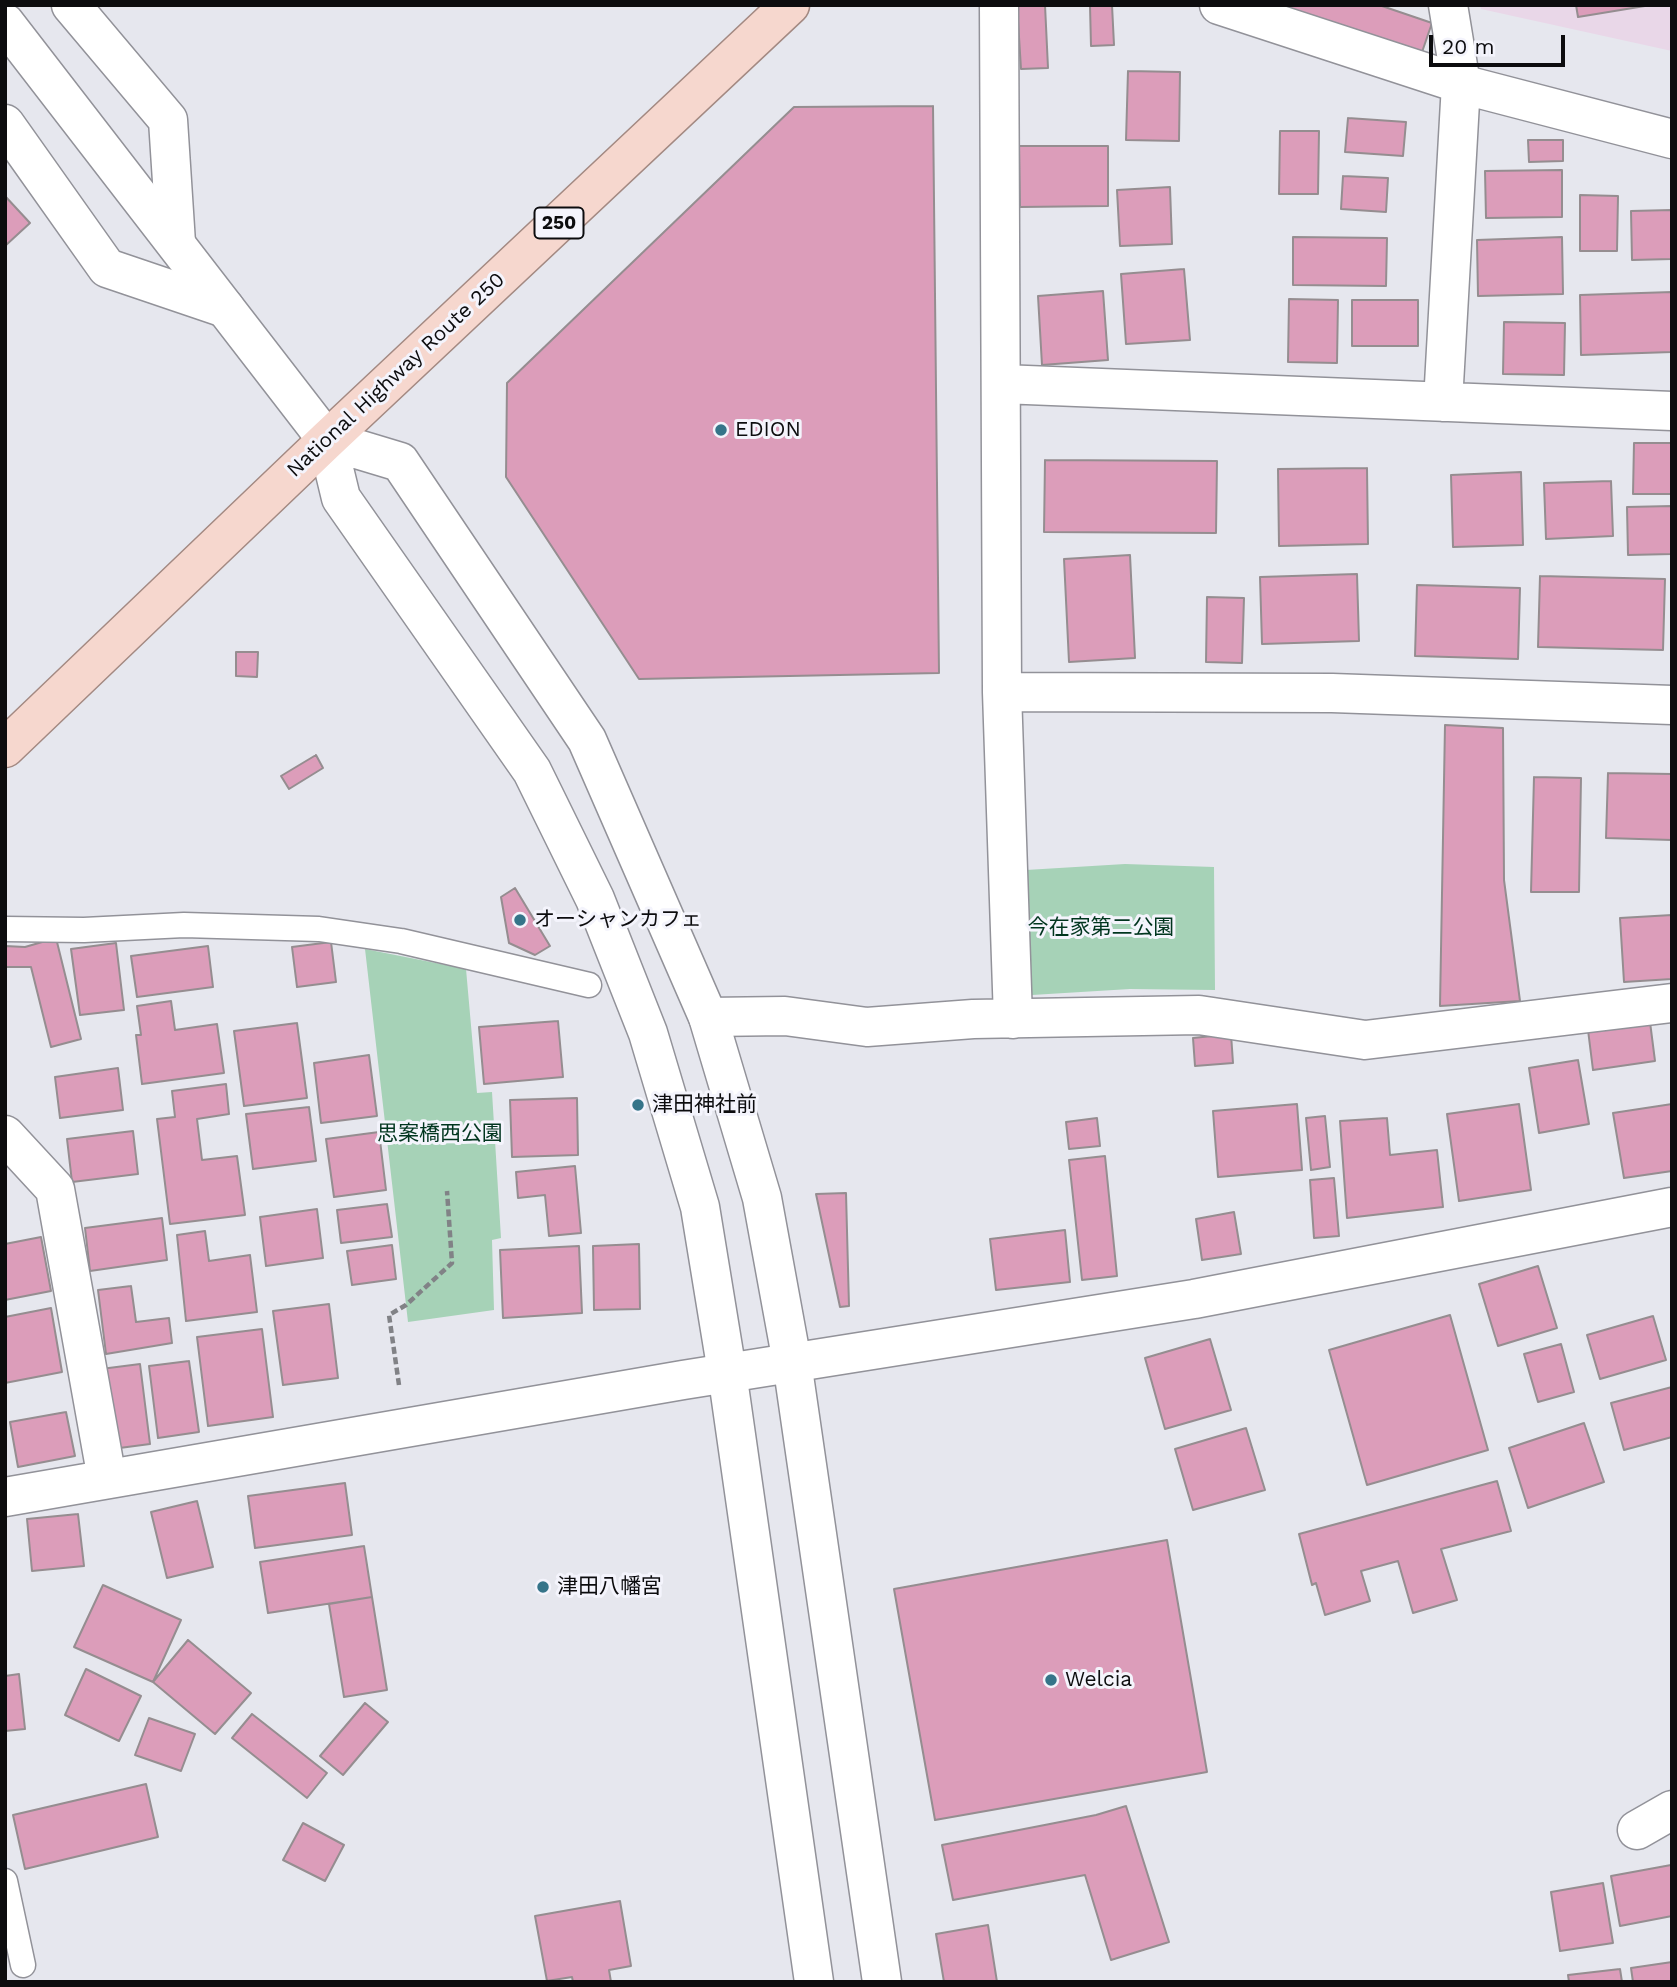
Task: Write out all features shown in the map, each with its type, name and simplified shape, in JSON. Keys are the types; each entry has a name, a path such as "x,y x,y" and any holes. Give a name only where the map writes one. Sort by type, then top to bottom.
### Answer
{"highway":[{"name":"National Highway Route 250","path":"5,748 327,440 790,5"}],"street":[{"path":"71,5 168,120 176,243"},
{"path":"999,5 1002,692 1013,1018"},
{"path":"1219,5 1461,84 1672,139"},
{"path":"1443,402 1461,84 1448,5"},
{"path":"5,23 327,440 341,498 532,771 595,899 649,1033 700,1207 727,1372 814,1982"},
{"path":"5,124 107,268 225,307"},
{"path":"1002,384 1672,411"},
{"path":"327,440 400,462 587,740 708,1017 762,1198 792,1362 882,1982"},
{"path":"1002,692 1332,693 1672,705"},
{"path":"708,1017 785,1016 867,1027 1013,1018 1199,1015 1365,1040 1672,1003"},
{"path":"5,1135 55,1189 107,1479"},
{"path":"5,1497 727,1372 1194,1299 1672,1208"},
{"path":"1637,1830 1672,1810"}],"lane":[{"path":"5,929 84,930 184,925 319,929 401,941 589,985"},
{"path":"5,1881 23,1965"}],"path":[{"path":"406,1427 389,1315 405,1305 452,1264 447,1191"}],"shaded area":[{"path":"1480,5 1672,5 1672,51 1481,9"}],"green space":[{"name":"今在家第二公園","path":"1125,864 1214,867 1215,990 1130,989 1032,995 1026,870"},
{"name":"思案橋西公園","path":"365,949 466,969 477,1093 492,1092 501,1238 492,1240 494,1310 408,1322"}],"building":[{"path":"1017,5 1045,5 1048,68 1021,69"},
{"path":"1112,5 1114,45 1091,46 1090,6"},
{"path":"1275,5 1379,5 1432,23 1421,55"},
{"path":"1576,5 1651,5 1578,17"},
{"path":"1128,71 1180,72 1179,141 1126,140"},
{"name":"EDION","path":"933,106 939,673 639,679 506,477 507,383 794,107"},
{"path":"1348,118 1406,122 1403,156 1345,152"},
{"path":"1280,131 1319,131 1318,194 1279,194"},
{"path":"1528,140 1563,140 1563,161 1529,162"},
{"path":"1019,146 1108,146 1108,206 1020,207"},
{"path":"1562,170 1562,217 1486,218 1485,171"},
{"path":"1343,176 1388,178 1386,212 1341,209"},
{"path":"1170,187 1172,244 1120,246 1117,190"},
{"path":"1580,195 1618,196 1617,251 1580,251"},
{"path":"5,196 30,223 5,246"},
{"path":"1672,210 1672,259 1632,260 1631,211"},
{"path":"1293,237 1387,238 1386,286 1293,285"},
{"path":"1562,237 1563,294 1478,296 1477,240"},
{"path":"1184,269 1190,340 1126,344 1121,274"},
{"path":"1103,291 1108,360 1042,365 1038,296"},
{"path":"1672,292 1672,352 1581,355 1580,295"},
{"path":"1289,299 1338,300 1337,363 1288,362"},
{"path":"1352,300 1418,300 1418,346 1352,346"},
{"path":"1504,322 1565,323 1564,375 1503,374"},
{"path":"1634,443 1672,443 1672,494 1633,494"},
{"path":"1045,460 1217,461 1216,533 1044,532"},
{"path":"1367,468 1368,544 1279,546 1278,469"},
{"path":"1521,472 1523,545 1453,547 1451,475"},
{"path":"1611,481 1613,536 1546,539 1544,483"},
{"path":"1672,506 1672,554 1628,555 1627,507"},
{"path":"1130,555 1135,658 1069,662 1064,559"},
{"path":"1357,574 1359,641 1262,644 1260,577"},
{"path":"1540,576 1665,579 1663,650 1538,647"},
{"path":"1417,585 1520,588 1518,659 1415,656"},
{"path":"1207,597 1244,598 1242,663 1206,662"},
{"path":"236,652 258,652 257,677 236,676"},
{"path":"1445,725 1503,728 1504,880 1520,1001 1440,1006"},
{"path":"316,755 323,768 289,789 281,776"},
{"path":"1608,773 1672,774 1672,840 1606,838"},
{"path":"1534,777 1581,778 1579,892 1531,892"},
{"name":"オーシャンカフェ","path":"515,888 550,946 535,955 509,943 501,897"},
{"path":"1672,915 1672,979 1624,982 1620,918"},
{"path":"56,938 81,1039 51,1047 31,967 5,967 5,946 25,947"},
{"path":"331,942 336,982 297,987 292,947"},
{"path":"116,943 124,1010 80,1015 71,949"},
{"path":"208,946 213,987 137,997 131,956"},
{"path":"171,1001 175,1030 217,1024 224,1073 142,1084 136,1035 141,1035 137,1006"},
{"path":"558,1021 563,1077 484,1084 479,1027"},
{"path":"1650,1022 1655,1061 1593,1070 1588,1030"},
{"path":"297,1023 307,1098 244,1106 234,1031"},
{"path":"1231,1034 1233,1063 1195,1066 1193,1038"},
{"path":"369,1055 377,1116 321,1123 314,1063"},
{"path":"1578,1060 1589,1124 1539,1133 1529,1068"},
{"path":"118,1068 123,1110 60,1118 55,1077"},
{"path":"226,1084 229,1114 197,1119 202,1160 237,1156 245,1215 170,1224 157,1119 175,1117 172,1091"},
{"path":"577,1098 578,1155 512,1157 510,1100"},
{"path":"1297,1104 1302,1170 1218,1177 1213,1111"},
{"path":"1519,1104 1531,1190 1459,1201 1447,1114"},
{"path":"1672,1104 1672,1171 1624,1178 1613,1113"},
{"path":"309,1107 316,1161 253,1169 246,1114"},
{"path":"1325,1116 1330,1167 1311,1170 1306,1118"},
{"path":"1097,1118 1100,1146 1069,1149 1066,1122"},
{"path":"1387,1118 1390,1155 1437,1150 1443,1207 1347,1218 1340,1121"},
{"path":"133,1131 138,1174 72,1182 67,1139"},
{"path":"379,1132 386,1190 334,1197 326,1139"},
{"path":"1105,1156 1117,1276 1082,1280 1069,1160"},
{"path":"575,1166 581,1233 549,1236 545,1195 518,1198 516,1172"},
{"path":"1334,1178 1339,1236 1314,1238 1310,1180"},
{"path":"846,1193 849,1306 840,1307 816,1194"},
{"path":"387,1204 392,1237 341,1243 337,1210"},
{"path":"317,1209 323,1258 266,1266 260,1217"},
{"path":"1234,1212 1241,1254 1202,1260 1196,1219"},
{"path":"162,1218 167,1260 90,1271 85,1228"},
{"path":"1065,1230 1070,1282 996,1290 990,1239"},
{"path":"205,1231 209,1261 250,1255 257,1312 186,1321 177,1235"},
{"path":"41,1237 51,1291 5,1300 5,1244"},
{"path":"639,1244 640,1309 594,1310 593,1246"},
{"path":"392,1245 396,1279 352,1285 347,1251"},
{"path":"579,1246 582,1313 503,1318 500,1250"},
{"path":"1538,1266 1557,1328 1498,1346 1479,1284"},
{"path":"131,1286 136,1322 169,1318 172,1343 106,1354 98,1290"},
{"path":"329,1304 338,1378 283,1385 273,1311"},
{"path":"51,1308 62,1372 5,1383 5,1317"},
{"path":"1450,1315 1488,1450 1367,1485 1329,1350"},
{"path":"1653,1316 1666,1360 1600,1379 1587,1335"},
{"path":"262,1329 273,1417 208,1426 197,1337"},
{"path":"1210,1339 1231,1410 1165,1429 1145,1358"},
{"path":"1561,1344 1574,1392 1538,1402 1524,1354"},
{"path":"189,1361 199,1432 158,1438 149,1366"},
{"path":"140,1364 150,1444 112,1449 101,1369"},
{"path":"1672,1387 1672,1437 1624,1450 1611,1403"},
{"path":"66,1412 75,1456 18,1467 10,1422"},
{"path":"1584,1423 1604,1482 1528,1508 1509,1448"},
{"path":"1246,1428 1265,1490 1193,1510 1175,1449"},
{"path":"1497,1481 1511,1531 1441,1549 1457,1600 1413,1613 1398,1561 1361,1571 1370,1601 1325,1615 1316,1583 1312,1585 1299,1534"},
{"path":"345,1483 352,1535 255,1548 248,1496"},
{"path":"197,1501 213,1567 167,1578 151,1512"},
{"path":"78,1514 84,1566 32,1571 27,1519"},
{"name":"Welcia","path":"1167,1540 1207,1772 935,1820 894,1589"},
{"path":"364,1546 372,1597 268,1613 260,1562"},
{"path":"103,1585 181,1620 153,1682 74,1647"},
{"path":"372,1597 387,1690 344,1697 329,1604"},
{"path":"188,1640 251,1693 215,1734 153,1682"},
{"path":"86,1669 141,1696 119,1741 65,1715"},
{"path":"19,1674 25,1729 5,1731 5,1676"},
{"path":"365,1703 388,1722 343,1775 320,1756"},
{"path":"252,1714 327,1773 307,1798 232,1738"},
{"path":"149,1718 195,1734 181,1771 135,1755"},
{"path":"146,1784 158,1837 25,1869 13,1815"},
{"path":"1126,1806 1169,1942 1111,1960 1085,1875 953,1900 942,1845 1096,1815"},
{"path":"303,1823 344,1845 325,1881 283,1860"},
{"path":"1671,1865 1672,1916 1620,1926 1611,1876"},
{"path":"1603,1883 1613,1943 1560,1951 1551,1892"},
{"path":"620,1901 631,1966 609,1970 611,1982 573,1982 572,1977 547,1981 535,1916"},
{"path":"988,1925 997,1982 944,1982 936,1934"},
{"path":"1672,1962 1672,1982 1633,1982 1631,1968"},
{"path":"1620,1969 1622,1982 1569,1982 1568,1975"}],"place":[{"name":"EDION","path":"721,430"},
{"name":"オーシャンカフェ","path":"520,920"},
{"name":"津田神社前","path":"638,1105"},
{"name":"津田八幡宮","path":"543,1587"},
{"name":"Welcia","path":"1051,1680"}]}
